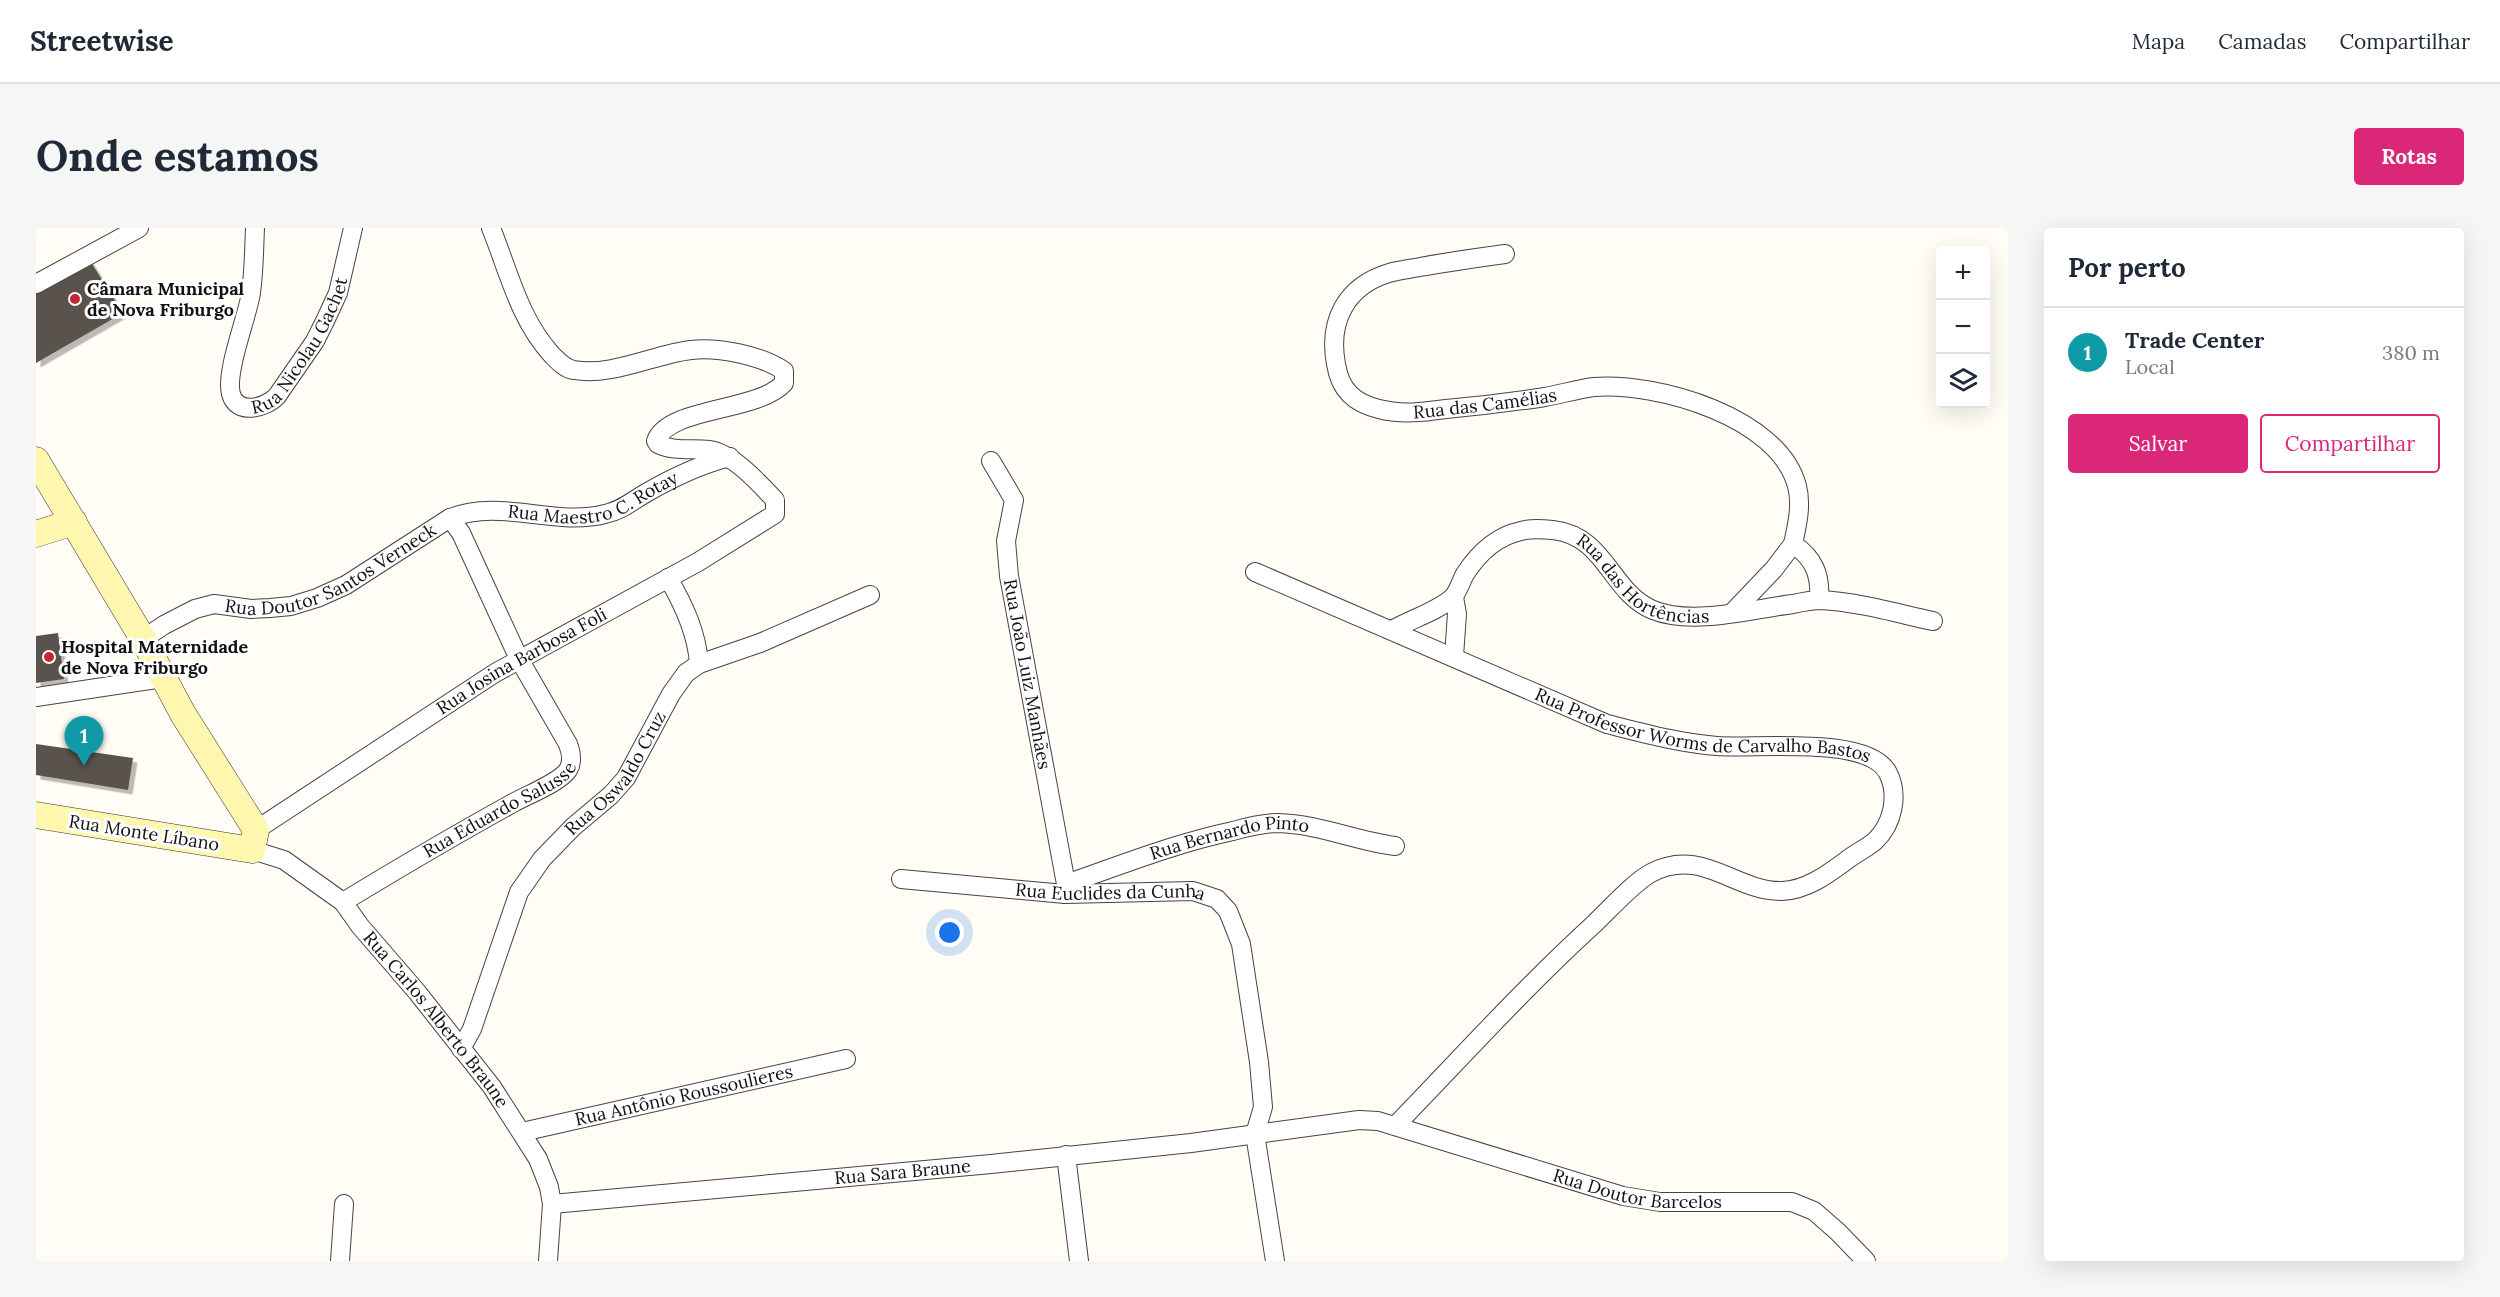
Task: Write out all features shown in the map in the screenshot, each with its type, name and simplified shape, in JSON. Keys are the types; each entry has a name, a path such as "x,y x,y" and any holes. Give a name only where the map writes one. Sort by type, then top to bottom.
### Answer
{"street":[{"path":"36,285 139,228"},
{"name":"Rua Nicolau Gachet","path":"255,228 255,269 246,318 234,361 231,393 236,402 247,407 259,408 269,404 277,396 315,341 338,292 353,228"},
{"path":"491,228 520,307 537,336 551,354 567,368 582,370 619,367 680,352 707,349 738,354 771,364 784,371 784,383 772,392 753,400 684,419 668,427 657,438 658,444 667,448 707,450 730,457"},
{"name":"Rua das Camélias","path":"1505,254 1390,272 1370,280 1359,288 1338,316 1333,333 1336,366 1345,391 1359,403 1380,410 1416,413 1494,404 1594,387 1629,388 1667,395 1710,408 1766,438 1780,452 1797,486 1799,502 1793,544 1774,569 1733,612"},
{"name":"Rua Josina Barbosa Foli","path":"254,840 519,659 668,578 772,517 775,514 776,505 770,495 730,457"},
{"name":"Rua Maestro C. Rotay","path":"450,518 483,509 572,518 606,514 620,510 686,473 730,457"},
{"path":"36,460 143,639 254,840"},
{"name":"Rua João Luiz Manhães","path":"991,461 1014,500 1006,541 1009,576 1065,889"},
{"name":"Rua Doutor Santos Verneck","path":"143,639 195,609 214,604 251,609 270,608 291,606 317,598 346,585 450,518"},
{"name":"Rua Eduardo Salusse","path":"343,902 431,848 568,771 571,754 568,744 519,659 461,533 450,518"},
{"path":"36,534 74,522"},
{"name":"Rua das Hortências","path":"1454,597 1466,574 1481,554 1509,534 1538,529 1559,531 1587,543 1622,587 1638,602 1654,610 1686,616 1820,600 1933,621"},
{"path":"1793,544 1813,561 1818,574 1820,600"},
{"name":"Rua Professor Worms de Carvalho Bastos","path":"1255,572 1607,724 1661,738 1717,746 1838,748 1864,753 1883,764 1895,793 1886,827 1875,841 1824,877 1802,887 1781,891 1753,885 1684,863 1667,865 1648,874 1568,947 1395,1126"},
{"path":"668,578 681,599 698,650 699,664"},
{"name":"Rua Oswaldo Cruz","path":"461,1049 472,1029 519,892 542,860 573,827 611,795 626,778 671,694 686,673 699,664 760,643 870,595"},
{"path":"1392,630 1454,597 1457,614 1454,656"},
{"path":"36,697 163,678"},
{"name":"Rua Monte Líbano","path":"36,815 254,840"},
{"name":"Rua Bernardo Pinto","path":"1065,889 1207,836 1260,825 1291,824 1336,832 1371,843 1395,846"},
{"name":"Rua Carlos Alberto Braune","path":"254,840 343,902 461,1049 522,1132 538,1159 549,1187 552,1204 548,1261"},
{"name":"Rua Euclides da Cunha","path":"901,879 1065,889 1193,891 1217,899 1228,911 1241,944 1259,1062 1263,1107 1255,1134"},
{"name":"Rua Antônio Roussoulieres","path":"522,1132 846,1059"},
{"name":"Rua Sara Braune","path":"552,1204 722,1190 1066,1155 1359,1120 1377,1121 1395,1126"},
{"name":"Rua Doutor Barcelos","path":"1395,1126 1623,1196 1660,1202 1792,1202 1814,1211 1866,1261"},
{"path":"1255,1134 1275,1261"},
{"path":"1066,1155 1079,1261"},
{"path":"340,1261 344,1204"}],"building":[{"name":"Câmara Municipal de Nova Friburgo","path":"87,256 123,313 36,363 36,285"},
{"name":"Hospital Maternidade de Nova Friburgo","path":"58,633 64,679 36,683 36,636"},
{"path":"36,744 133,758 128,790 36,775"}],"place":[{"name":"Câmara Municipal de Nova Friburgo","path":"75,299"},
{"name":"Hospital Maternidade de Nova Friburgo","path":"49,657"},
{"name":"Trade Center","path":"84,766"}]}
